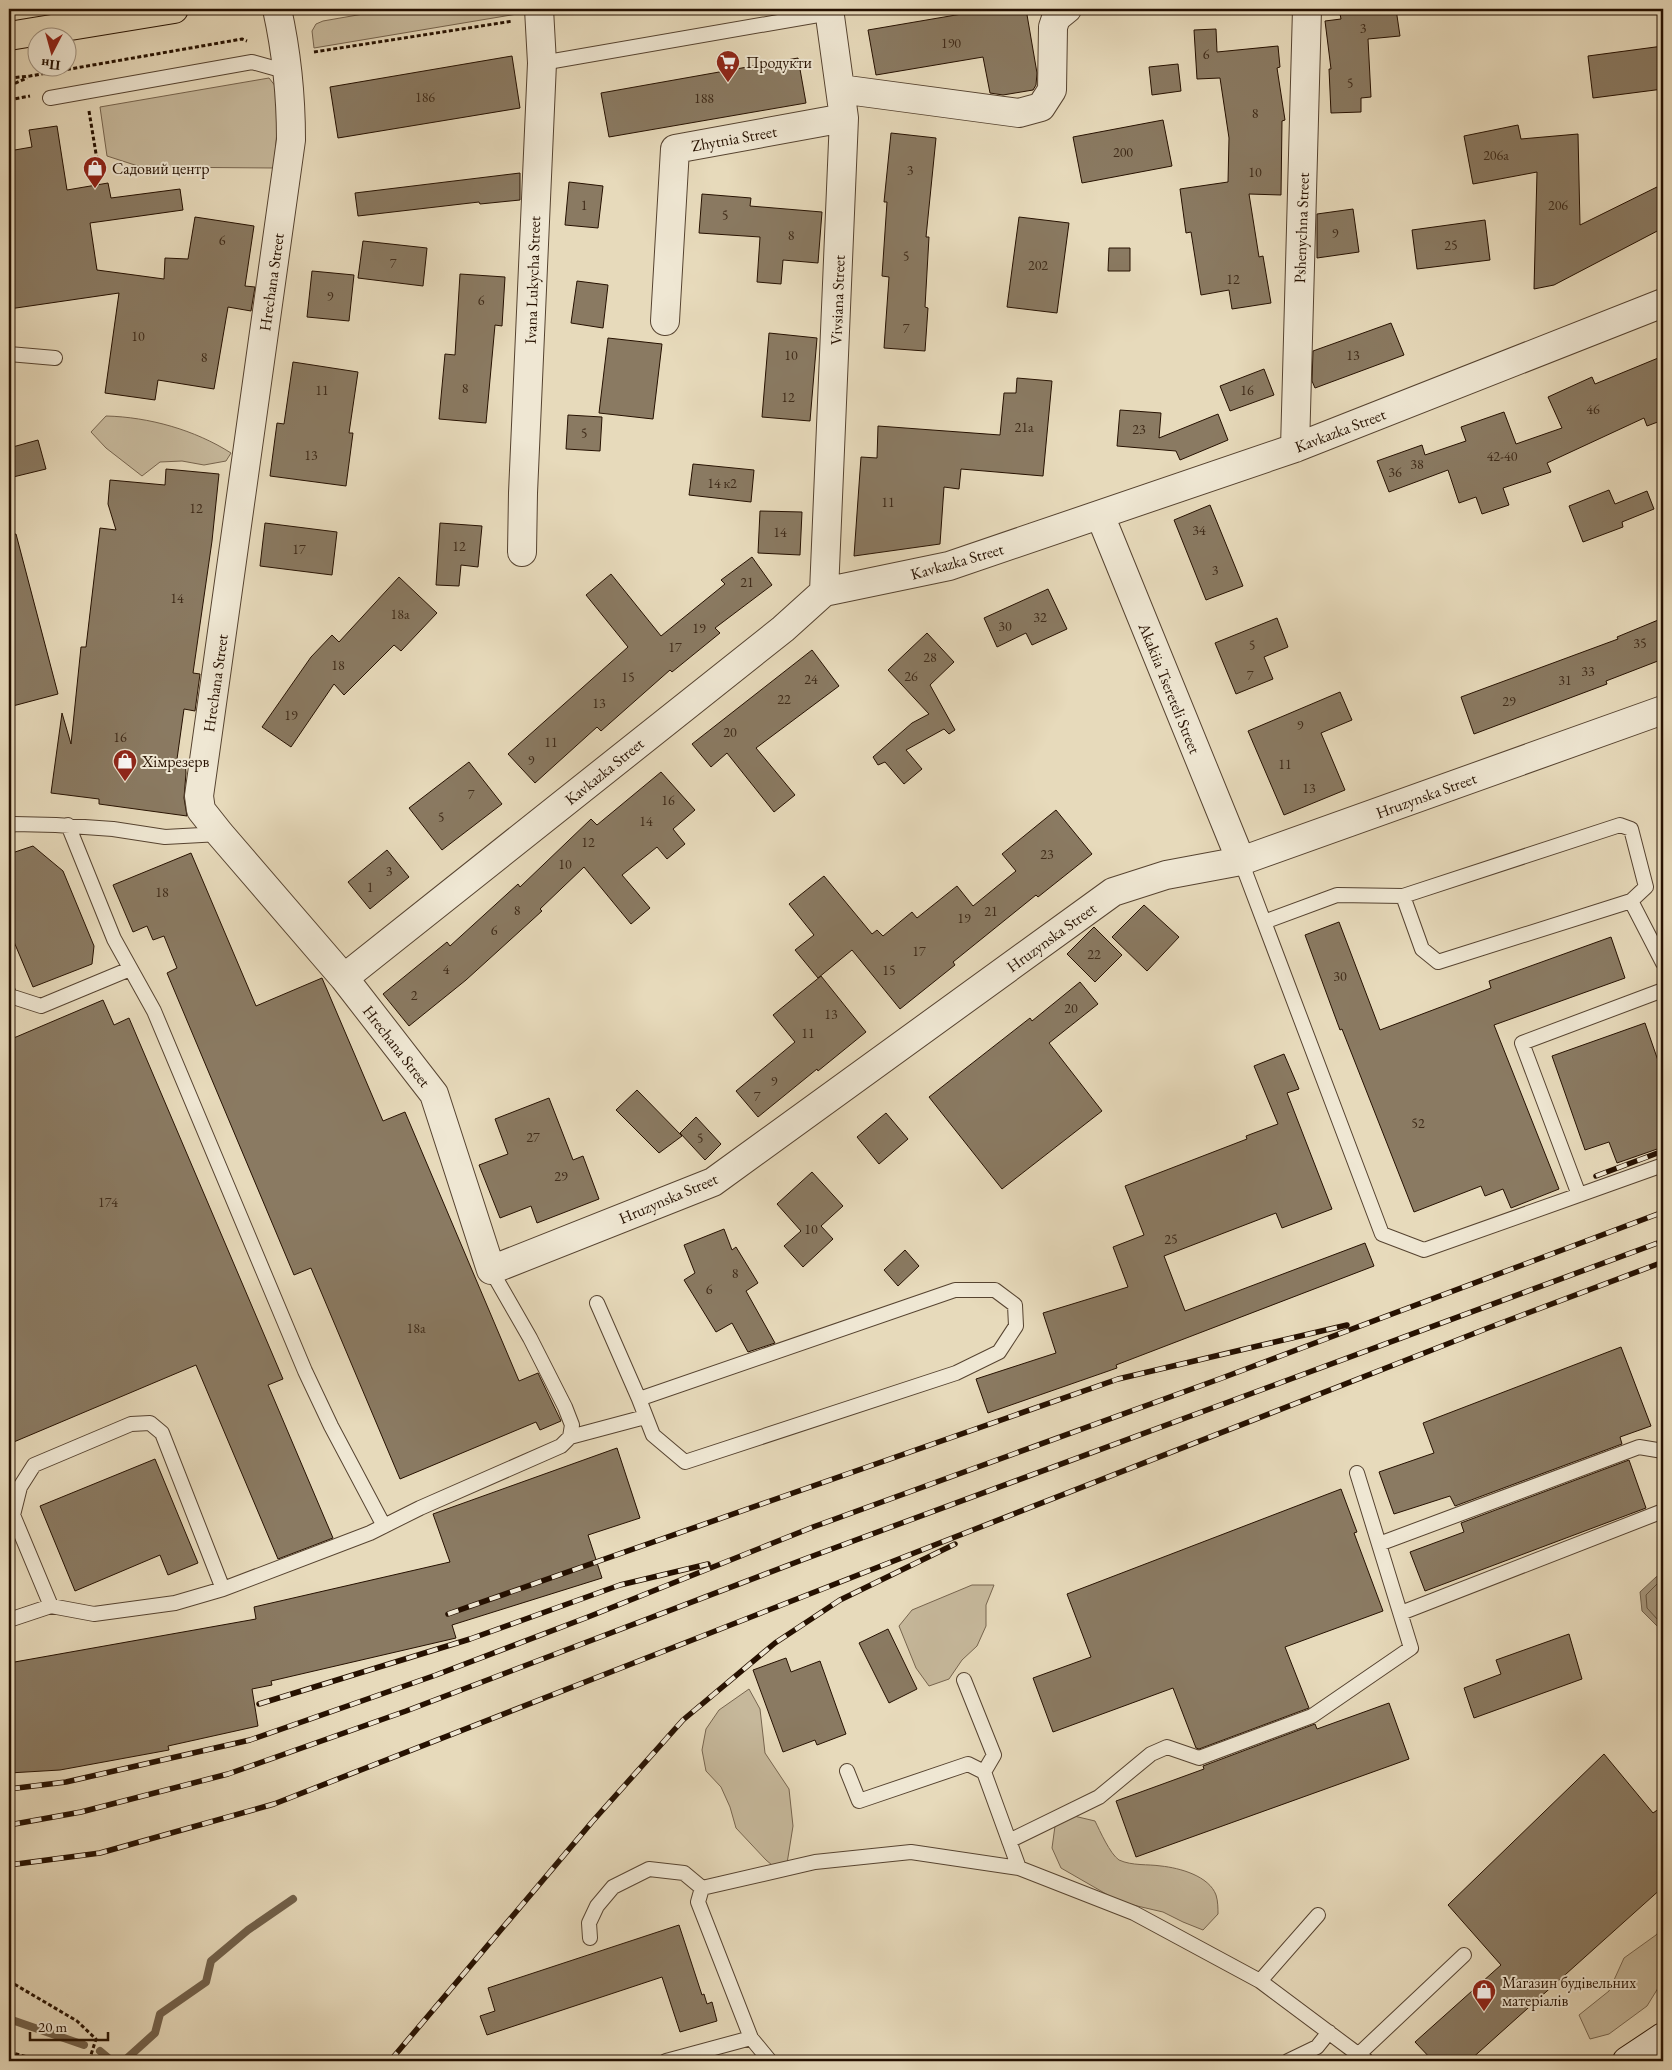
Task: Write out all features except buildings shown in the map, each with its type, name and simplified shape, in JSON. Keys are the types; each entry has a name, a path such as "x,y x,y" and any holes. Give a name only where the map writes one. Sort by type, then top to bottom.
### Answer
{"main road":[{"path":"9,36 101,15 174,9"}],"street":[{"name":"Hrechana Street","path":"277,9 287,56 291,102 291,140 199,796 201,810 344,978 434,1094 491,1270"},
{"path":"840,89 1020,113 1041,107 1052,90 1053,26 1056,18 1067,9"},
{"name":"Pshenychna Street","path":"1295,448 1307,9"},
{"name":"Vivsiana Street","path":"824,592 844,118 830,11"},
{"name":"Ivana Lukycha Street","path":"522,552 522,502 542,63 529,15"},
{"name":"Zhytnia Street","path":"664,321 675,149 844,118"},
{"name":"Kavkazka Street","path":"344,978 783,629 824,592 949,566 1295,448 1663,303"},
{"name":"Akakiia Tsereteli Street","path":"1100,515 1241,861"},
{"name":"Hruzynska Street","path":"491,1270 713,1182 1113,892 1166,875 1241,861 1663,710"},
{"path":"1627,2061 1663,2037"}],"lane":[{"path":"542,63 830,11"},
{"path":"50,98 252,62 288,72"},
{"path":"9,354 55,358"},
{"path":"11,821 113,829 165,837 220,834"},
{"path":"1264,922 1337,895 1403,896 1620,825 1631,829 1646,887 1631,901 1438,962 1422,949 1403,896"},
{"path":"68,826 114,939 154,1011 305,1371 331,1426 384,1526"},
{"path":"1241,861 1382,1234 1424,1250 1663,1165"},
{"path":"1631,901 1663,963"},
{"path":"9,993 10,996 41,1006 130,969"},
{"path":"1579,1195 1522,1044 1663,990"},
{"path":"9,1620 51,1606 94,1614 175,1603 224,1589 370,1533 420,1508 562,1446 570,1437 572,1425 565,1407 530,1338 491,1270"},
{"path":"597,1303 640,1399 652,1435 685,1462 956,1373 999,1352 1016,1326 1015,1305 995,1290 955,1290 640,1399"},
{"path":"570,1437 646,1417"},
{"path":"51,1606 13,1515 20,1487 34,1465 132,1424 150,1423 162,1433 224,1589"},
{"path":"1379,1544 1639,1447 1663,1451"},
{"path":"1009,1841 1098,1797 1150,1754 1167,1747 1199,1758 1312,1716 1411,1648 1357,1473"},
{"path":"1400,1613 1663,1511"},
{"path":"964,1680 994,1755 984,1772"},
{"path":"847,1771 860,1801 968,1764 984,1772 1019,1868"},
{"path":"702,1888 815,1862 911,1852 1019,1868 1134,1913 1260,1981 1363,2058 1464,1955"},
{"path":"590,1938 589,1923 597,1906 613,1887 649,1869 684,1873 702,1888"},
{"path":"702,1888 698,1902 751,2038 770,2061"},
{"path":"1260,1981 1318,1915"},
{"path":"1288,2061 1317,2046 1329,2032"},
{"path":"666,2061 751,2038"}],"path":[{"path":"314,52 529,15"},
{"path":"78,68 242,39 249,42"},
{"path":"9,78 28,76"},
{"path":"9,86 28,77"},
{"path":"9,100 34,95"},
{"path":"89,109 99,172"},
{"path":"9,1981 77,2020 96,2038 89,2059"},
{"path":"9,2052 42,2061"}],"shaded area":[{"path":"392,9 535,9 535,11 314,48 312,31 316,24 323,21"},
{"path":"269,78 280,92 274,168 141,167 107,156 100,107"},
{"path":"106,416 139,419 171,426 187,431 231,453 226,461 204,465 182,461 160,462 142,476 106,448 91,432"},
{"path":"972,1585 994,1585 986,1605 986,1626 977,1646 962,1660 949,1679 929,1686 916,1668 899,1626 912,1610"},
{"path":"749,1689 760,1709 765,1753 789,1789 793,1826 785,1876 766,1860 736,1828 730,1807 721,1787 706,1771 702,1750 706,1729 719,1710"},
{"path":"1074,1816 1095,1821 1109,1848 1119,1860 1177,1869 1201,1878 1212,1888 1216,1895 1218,1914 1203,1930 1163,1912 1120,1902 1061,1868 1052,1848 1055,1826"},
{"path":"1663,1927 1663,1980 1647,2006 1609,2034 1590,2039 1579,2015 1609,1991 1624,1958 1656,1935"}],"water":[{"path":"1663,1573 1663,1625 1657,1626 1642,1611 1640,1592"}],"waterway":[{"path":"124,2061 155,2033 160,2014 206,1982 211,1961 248,1930 293,1899"},
{"path":"9,2019 84,2045"},
{"path":"100,2051 112,2061"}],"railway":[{"path":"1596,1176 1663,1151"},
{"path":"9,1789 66,1782 250,1740 436,1675 588,1617 813,1527 1222,1378 1663,1212"},
{"path":"9,1825 81,1812 228,1774 406,1711 802,1560 1663,1241"},
{"path":"9,1865 100,1853 274,1804 1488,1328 1663,1262"},
{"path":"448,1614 1118,1379 1347,1325"},
{"path":"390,2061 592,1822 683,1720 775,1643 840,1600 955,1544"},
{"path":"259,1704 470,1639 620,1585 708,1564"}],"place":[{"name":"Продукти","path":"728,83"},
{"name":"Садовий центр","path":"95,189"},
{"name":"Хімрезерв","path":"125,782"},
{"name":"Магазин будівельних матеріалів","path":"1484,2012"}]}
